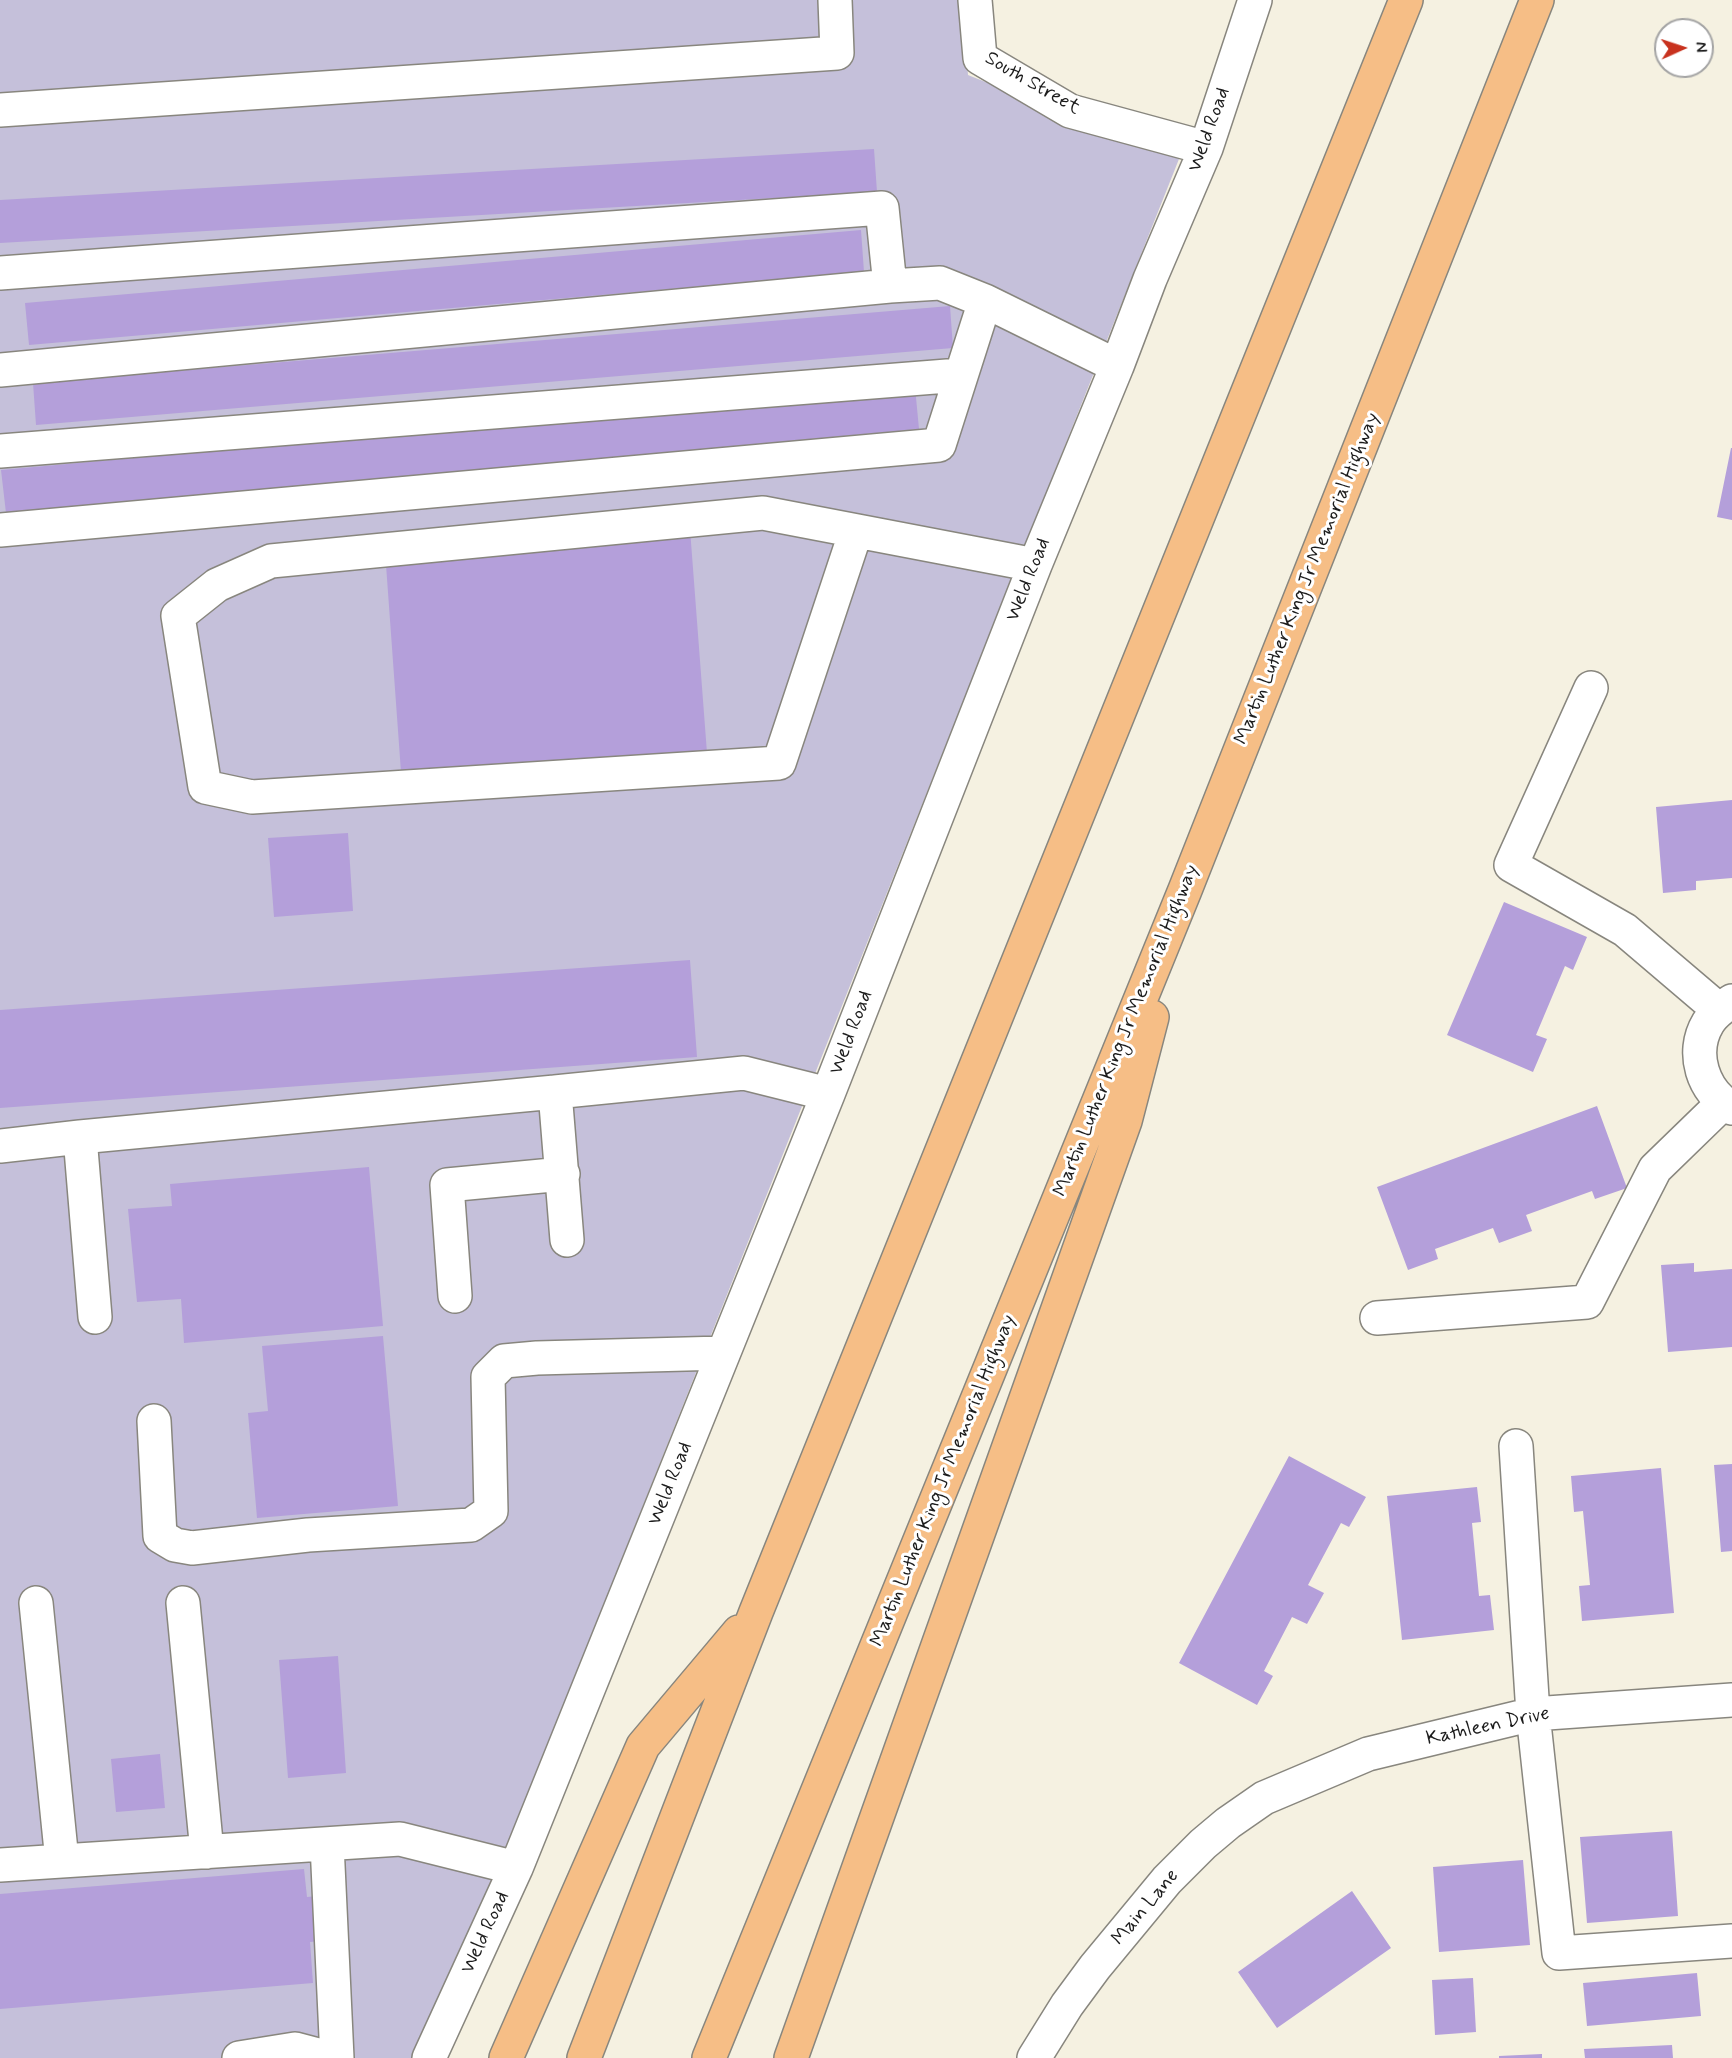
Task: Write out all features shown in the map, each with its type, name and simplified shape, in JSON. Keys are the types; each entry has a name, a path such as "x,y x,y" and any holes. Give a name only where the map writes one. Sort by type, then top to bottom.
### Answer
{"highway":[{"path":"584,2058 756,1612 1406,0"},
{"name":"Martin Luther King Jr Memorial Highway","path":"709,2058 1185,890 1537,0"},
{"path":"791,2058 1125,1121 1185,890"},
{"path":"506,2058 643,1746 756,1612"}],"street":[{"path":"0,110 837,53 835,0"},
{"name":"South Street","path":"975,0 980,58 1070,111 1206,148"},
{"name":"Weld Road","path":"429,2058 516,1868 828,1094 1035,565 1117,366 1150,279 1206,148 1255,0"},
{"path":"0,273 882,208 890,286"},
{"path":"0,370 940,283 985,301 1117,366"},
{"path":"0,530 939,445 985,301"},
{"path":"0,451 960,375"},
{"path":"856,531 779,763 252,797 205,787 178,616 217,585 272,561 763,513 1035,565"},
{"path":"1377,1318 1587,1302 1655,1169 1728,1106 1711,1090 1703,1075 1700,1058 1701,1040 1708,1023 1726,1005 1625,930 1511,865 1591,688"},
{"path":"0,1146 744,1073 828,1094"},
{"path":"555,1092 567,1240"},
{"path":"80,1137 95,1317"},
{"path":"455,1296 447,1185 563,1173"},
{"path":"154,1421 160,1536 175,1545 192,1548 308,1535 471,1525 491,1511 488,1377 504,1361 723,1353"},
{"path":"1516,1446 1533,1714 1559,1953 1732,1941"},
{"path":"36,1603 62,1861"},
{"path":"183,1603 207,1852"},
{"name":"Kathleen Drive","path":"1287,1787 1368,1754 1533,1714 1732,1700"},
{"name":"Main Lane","path":"1034,2058 1067,2005 1095,1967 1167,1880 1228,1823 1264,1798 1287,1787"},
{"path":"0,1865 400,1839 516,1868"},
{"path":"327,1844 337,2058"},
{"path":"239,2058 295,2049 329,2058"}],"shaded area":[{"path":"0,0 962,0 968,75 1179,159 504,1855 413,2058 0,2058"}],"building":[{"path":"874,149 877,192 0,243 0,200"},
{"path":"861,230 864,272 29,345 25,303"},
{"path":"950,306 953,348 36,425 33,383"},
{"path":"915,387 919,429 6,513 1,470"},
{"path":"1732,448 1732,520 1717,517"},
{"path":"690,529 707,753 401,772 385,551"},
{"path":"1732,800 1732,878 1696,881 1696,890 1663,893 1656,807"},
{"path":"348,833 353,911 274,917 268,838"},
{"path":"1504,902 1587,937 1573,970 1565,966 1536,1035 1547,1039 1533,1072 1447,1035"},
{"path":"690,960 697,1057 0,1108 0,1010"},
{"path":"1597,1106 1627,1188 1595,1199 1592,1191 1526,1215 1532,1231 1499,1243 1493,1228 1435,1249 1438,1259 1408,1270 1377,1187"},
{"path":"369,1167 383,1326 184,1343 181,1299 137,1302 128,1209 172,1206 170,1184"},
{"path":"1694,1263 1694,1272 1732,1269 1732,1347 1668,1352 1661,1265"},
{"path":"383,1336 398,1506 257,1518 248,1413 268,1411 262,1346"},
{"path":"1289,1456 1366,1497 1349,1527 1341,1523 1308,1585 1324,1593 1307,1624 1292,1617 1264,1671 1273,1676 1257,1705 1179,1663"},
{"path":"1732,1464 1732,1551 1721,1552 1714,1465"},
{"path":"1661,1468 1674,1613 1582,1621 1579,1586 1590,1585 1583,1511 1574,1512 1571,1476"},
{"path":"1477,1487 1481,1522 1472,1523 1479,1596 1490,1595 1494,1630 1402,1640 1387,1496"},
{"path":"338,1656 346,1773 288,1778 279,1660"},
{"path":"160,1754 165,1808 116,1812 111,1759"},
{"path":"1672,1831 1678,1916 1587,1923 1580,1837"},
{"path":"1523,1860 1530,1945 1439,1952 1433,1867"},
{"path":"304,1869 307,1897 329,1895 333,1940 310,1942 313,1983 0,2009 0,1894"},
{"path":"1352,1891 1391,1948 1277,2028 1238,1972"},
{"path":"1697,1973 1701,2016 1587,2026 1583,1983"},
{"path":"1473,1978 1476,2032 1435,2035 1432,1980"},
{"path":"1672,2045 1673,2058 1585,2058 1584,2049"},
{"path":"1542,2054 1542,2058 1499,2058 1499,2056"}]}
